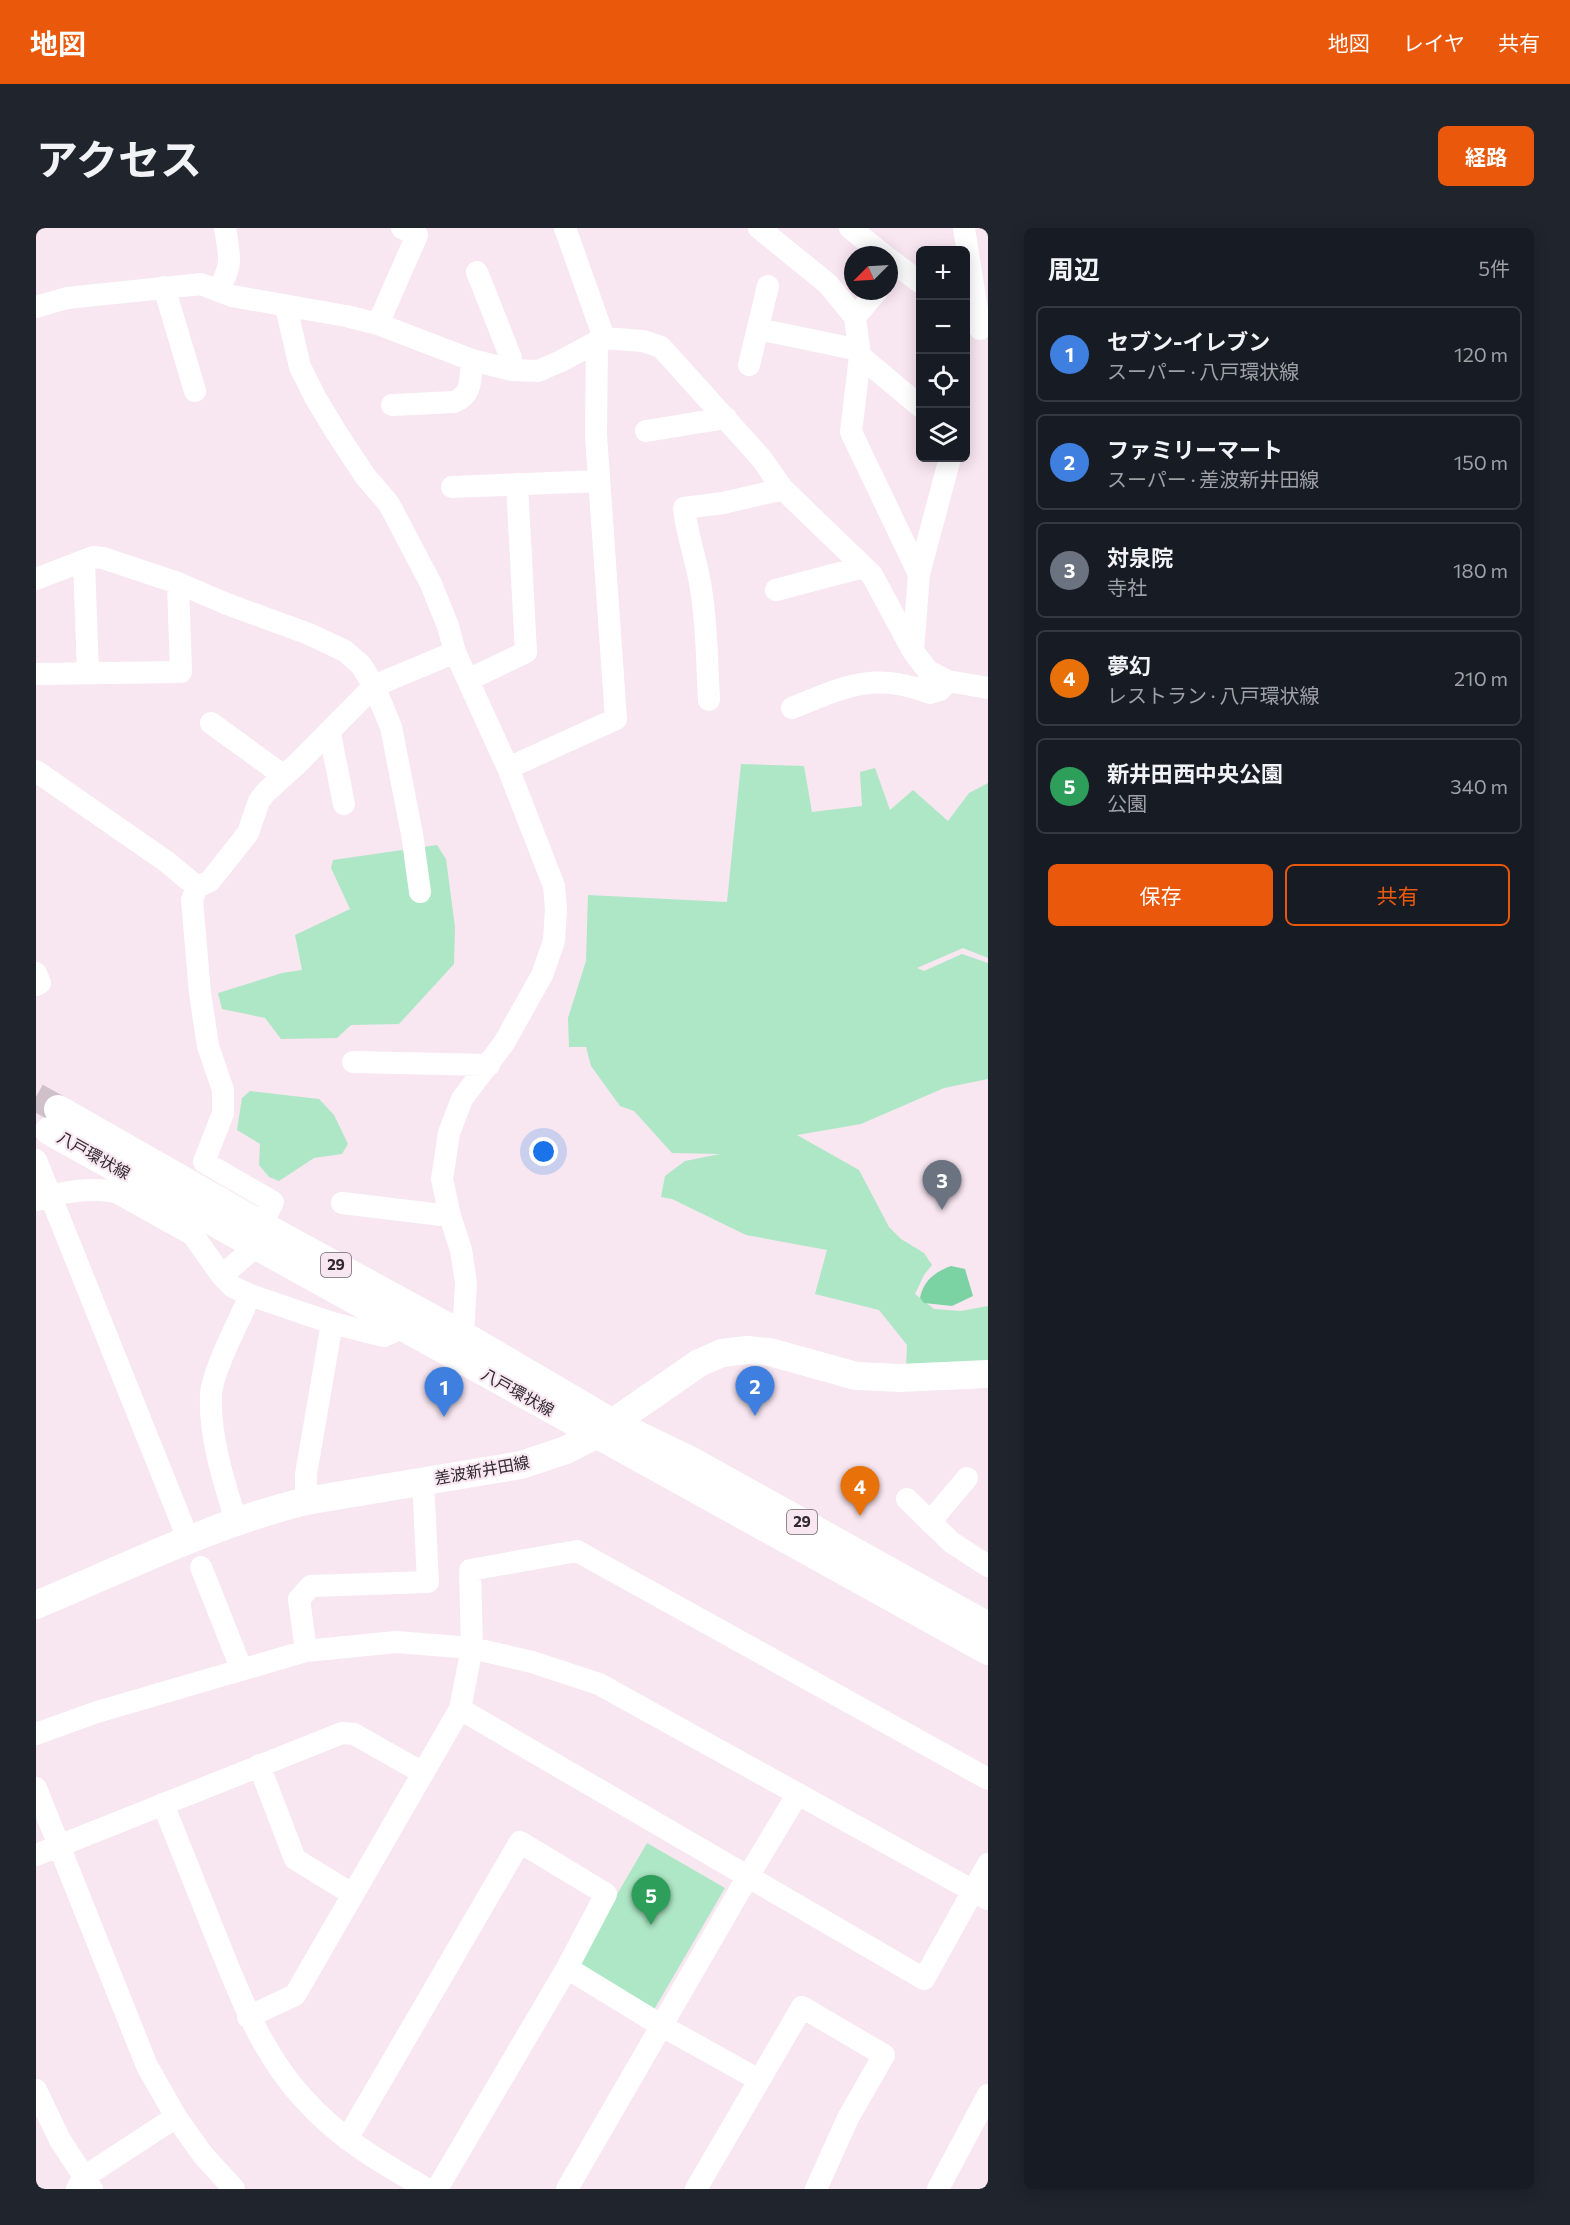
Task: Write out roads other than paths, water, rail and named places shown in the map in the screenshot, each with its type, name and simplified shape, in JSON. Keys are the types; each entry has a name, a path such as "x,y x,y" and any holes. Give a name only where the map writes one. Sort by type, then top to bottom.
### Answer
{"main road":[{"name":"八戸環状線","path":"54,1120 259,1235 471,1366 604,1429 690,1460 988,1626"},
{"name":"八戸環状線","path":"259,1235 463,1335 604,1429 988,1652"},
{"name":"差波新井田線","path":"36,1605 236,1521 306,1501 521,1465 566,1450 604,1429 699,1363 722,1353 747,1350 770,1352 856,1376 900,1378 988,1374"}],"street":[{"path":"218,291 229,272 230,260 225,228"},
{"path":"378,324 417,235 402,228"},
{"path":"508,768 616,719 596,435 600,340 565,228"},
{"path":"759,228 828,284 855,317 860,353 851,432 919,574"},
{"path":"850,228 870,246"},
{"path":"964,228 978,328"},
{"path":"898,269 916,280"},
{"path":"477,272 511,358 512,370"},
{"path":"36,307 68,298 201,284 232,296 346,316 378,324 472,360 512,370 538,371 600,340 643,341 661,346 761,458 783,489 872,575 913,651 928,671 948,681 988,688"},
{"path":"749,364 768,286"},
{"path":"164,287 195,391"},
{"path":"855,317 869,300"},
{"path":"286,307 300,367 336,432 365,476 389,504 402,525 431,584 448,626 455,652 508,768 554,886 556,909 554,941 542,975 504,1043 462,1099 449,1133 442,1179 450,1216 461,1250 466,1283 463,1335"},
{"path":"758,328 860,353 916,403"},
{"path":"392,405 454,402 463,399 468,393 472,360"},
{"path":"646,431 726,418"},
{"path":"913,651 919,574 949,462"},
{"path":"452,487 599,481"},
{"path":"468,680 526,652 518,484"},
{"path":"709,700 702,593 696,557 686,531 684,508 723,503 783,489"},
{"path":"36,579 93,557 103,558 178,583 226,604 309,634 345,651 361,665 374,686 391,727 412,834 420,892"},
{"path":"84,562 88,673"},
{"path":"776,590 863,567"},
{"path":"36,674 181,672 178,583"},
{"path":"222,1276 259,1235 273,1202 204,1162 223,1113 223,1090 208,1046 200,993 192,900 197,887 210,881 229,860 248,833 259,801 374,686 455,652"},
{"path":"792,708 847,686 885,682 908,684 930,693 939,690 948,681"},
{"path":"211,723 284,776"},
{"path":"328,733 344,804"},
{"path":"36,771 167,862 197,887"},
{"path":"36,973 40,983 36,985"},
{"path":"353,1062 489,1065"},
{"path":"36,1160 43,1197 189,1540"},
{"path":"43,1197 105,1190 116,1192 193,1235 222,1276 233,1287 250,1295 332,1323 384,1336 405,1327"},
{"path":"342,1203 450,1216"},
{"path":"236,1521 215,1448 211,1394 216,1373 250,1295"},
{"path":"306,1501 306,1474 332,1323"},
{"path":"930,1522 966,1478"},
{"path":"306,1651 299,1599 311,1586 428,1582 423,1480"},
{"path":"907,1499 951,1542 988,1566"},
{"path":"248,2017 295,1995 460,1709 472,1648 470,1570 577,1551 988,1779"},
{"path":"201,1567 242,1668"},
{"path":"36,1734 97,1712 306,1651 396,1642 472,1648 532,1662 599,1684 981,1895"},
{"path":"460,1709 924,1979 981,1895 988,1864"},
{"path":"36,1855 342,1733 354,1734 423,1773"},
{"path":"259,1765 295,1859 352,1894"},
{"path":"36,1788 147,2066 176,2117 203,2155 234,2189"},
{"path":"567,2189 797,1795"},
{"path":"163,1804 248,2017 274,2062 303,2099 347,2139 363,2152 427,2189"},
{"path":"347,2139 520,1842 606,1894 567,1968 437,2189"},
{"path":"567,1968 662,2026 759,2080"},
{"path":"696,2189 802,2007 884,2055 848,2118 816,2189"},
{"path":"36,2090 84,2185 176,2117"},
{"path":"938,2189 988,2095"}],"tunnel":[{"path":"36,1097 58,1109"}],"place":[{"name":"対泉院","path":"942,1210"},
{"name":"ファミリーマート","path":"755,1416"},
{"name":"セブン-イレブン","path":"444,1417"},
{"name":"夢幻","path":"860,1516"},
{"name":"新井田西中央公園","path":"651,1925"}]}
